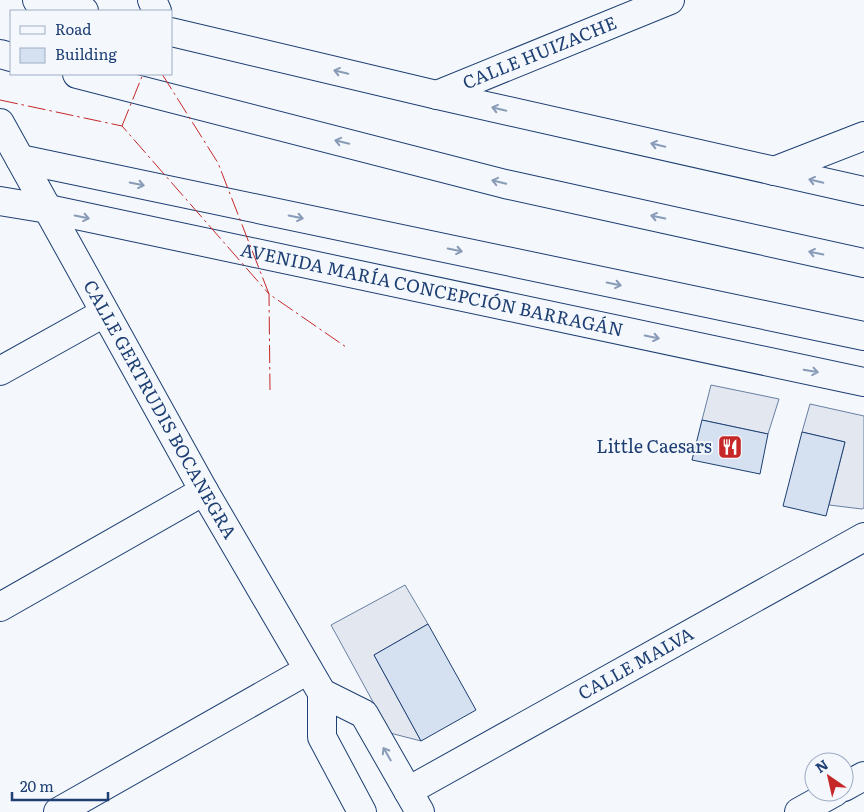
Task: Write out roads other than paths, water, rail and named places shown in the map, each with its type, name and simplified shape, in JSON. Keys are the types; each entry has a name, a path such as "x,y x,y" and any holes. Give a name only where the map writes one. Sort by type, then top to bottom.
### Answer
{"street":[{"path":"36,0 80,10"},
{"name":"CALLE HUIZACHE","path":"437,95 670,0"},
{"path":"172,32 437,95 864,192"},
{"path":"81,75 505,184 864,263"},
{"name":"CALLE GERTRUDIS BOCANEGRA","path":"0,123 204,491 322,693"},
{"path":"774,171 864,136"},
{"path":"20,159 864,336"},
{"name":"AVENIDA MARÍA CONCEPCIÓN BARRAGÁN","path":"0,201 48,209 864,382"},
{"path":"0,371 104,312"},
{"path":"0,607 204,491"},
{"name":"CALLE MALVA","path":"414,802 864,537"},
{"path":"58,812 308,670"},
{"path":"362,812 322,737 322,693 364,714 414,802"},
{"path":"799,812 817,802"}],"place":[{"name":"Little Caesars","path":"730,447"}]}
